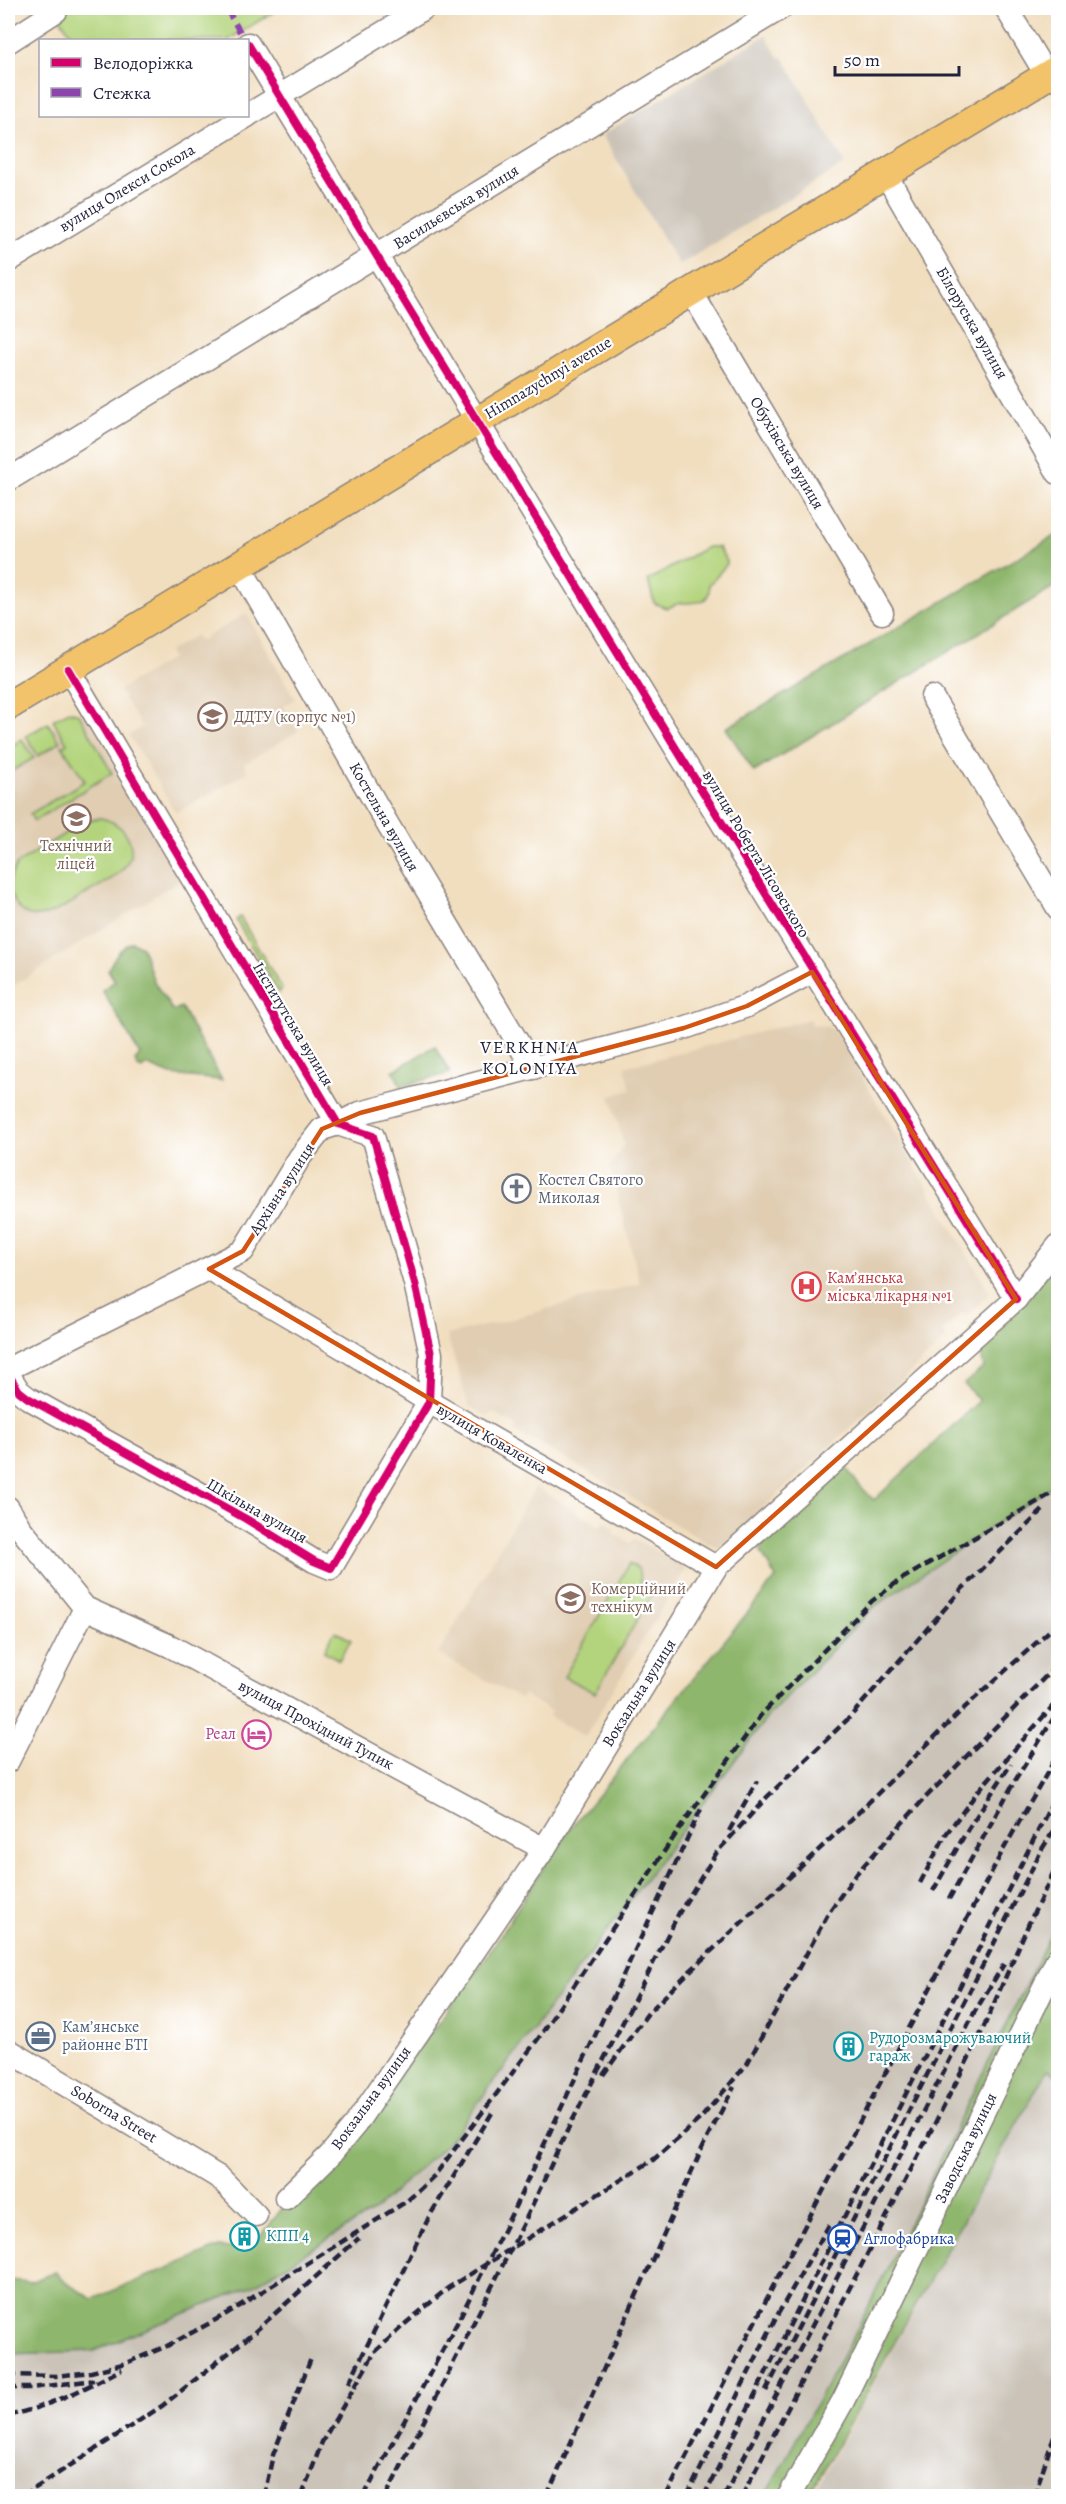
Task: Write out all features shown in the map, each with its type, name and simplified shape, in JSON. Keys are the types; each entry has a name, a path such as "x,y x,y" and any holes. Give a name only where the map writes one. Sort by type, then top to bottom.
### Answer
{"main road":[{"name":"Himnazychnyi avenue","path":"8,706 1053,72"}],"street":[{"name":"вулиця Олекси Сокола","path":"249,114 424,8"},
{"name":"Васильєвська вулиця","path":"8,480 781,8"},
{"path":"1006,8 1053,72"},
{"path":"8,42 56,11"},
{"name":"вулиця Роберта Лісовського","path":"249,47 813,972 1016,1299"},
{"name":"вулиця Олекси Сокола","path":"8,261 244,117"},
{"name":"Білоруська вулиця","path":"885,173 1059,473"},
{"name":"Обухівська вулиця","path":"692,293 882,613"},
{"name":"Костельна вулиця","path":"239,565 388,825 533,1068"},
{"name":"Інститутська вулиця","path":"68,669 338,1124"},
{"path":"932,696 1059,908"},
{"name":"Архівна вулиця","path":"8,1369 243,1251 300,1157 322,1129 360,1113 684,1028 747,1006 813,972"},
{"path":"338,1124 374,1136 415,1283 431,1354 429,1402"},
{"name":"Вокзальна вулиця","path":"286,2198 330,2155 355,2125 544,1849 716,1567 1016,1299 1059,1246"},
{"name":"вулиця Коваленка","path":"209,1269 350,1352 429,1402 716,1567"},
{"name":"Шкільна вулиця","path":"8,1374 19,1391 28,1398 246,1519 314,1561 331,1568 429,1402"},
{"path":"8,1508 20,1528 85,1608 8,1761"},
{"name":"вулиця Прохідний Тупик","path":"85,1608 170,1646 544,1849"},
{"name":"Заводська вулиця","path":"789,2496 843,2401 1059,1958"},
{"name":"Soborna Street","path":"8,2050 220,2178 255,2215"}],"highlighted area":[{"path":"812,972 1016,1299 716,1567 209,1269 243,1251 322,1129 360,1113 684,1028 747,1006"}],"shaded area":[{"path":"766,35 776,53 780,58 783,57 845,164 679,265 602,135"},
{"name":"ДДТУ (корпус №1)","path":"246,613 295,699 283,706 298,731 244,764 248,772 176,813 129,735 142,727 119,690 172,658 168,652 196,635 200,641"},
{"name":"Технічний ліцей","path":"85,709 180,880 8,989 8,756"},
{"name":"Кам’янська міська лікарня №1","path":"810,1019 812,1025 826,1026 839,1038 990,1293 968,1314 961,1314 942,1332 947,1338 720,1548 710,1545 568,1460 514,1431 517,1426 492,1412 488,1417 469,1406 447,1335 640,1283 610,1167 624,1144 610,1096 631,1090 625,1067"},
{"path":"1058,1425 1058,1919 859,2326 765,2496 8,2496 8,2326 204,2275 292,2222 703,1684"},
{"name":"Комерційний технікум","path":"535,1487 601,1526 604,1521 615,1528 613,1533 630,1543 634,1538 684,1567 685,1570 585,1737 549,1716 551,1711 524,1695 521,1699 438,1654"},
{"path":"1047,2070 1058,2077 1058,2496 812,2496"}],"green space":[{"path":"53,8 280,8 230,39 74,39"},
{"path":"1058,534 1058,584 754,772 726,728"},
{"path":"707,547 718,547 727,564 709,585 709,592 705,600 681,603 666,608 654,603 648,580"},
{"path":"69,711 79,714 112,773 34,821 30,814 85,781 62,746 67,743 53,720"},
{"path":"48,723 60,742 38,756 26,736"},
{"path":"22,739 34,758 12,771 8,764 8,748"},
{"path":"100,818 109,820 123,830 128,837 131,852 123,869 107,882 60,910 39,916 29,915 20,909 11,895 10,886 17,864 83,822"},
{"path":"240,917 282,989 279,993 236,920"},
{"path":"132,942 142,947 154,982 173,1011 181,1007 222,1080 171,1075 146,1065 142,1069 138,1067 135,1061 140,1055 102,990 115,981 108,970 115,957 120,950"},
{"path":"435,1046 450,1073 401,1086 393,1071"},
{"path":"1058,1260 1058,1482 875,1606 768,1716 450,2140 375,2210 256,2284 93,2351 8,2354 8,2280 30,2282 56,2272 66,2283 93,2299 219,2247 242,2249 258,2240 283,2207 384,2096 485,1959 552,1851 776,1578 761,1552 764,1535 845,1466 874,1500 979,1401 964,1384 984,1367 980,1351"},
{"path":"629,1564 638,1568 642,1588 652,1594 595,1693 564,1677"},
{"path":"335,1631 351,1640 339,1660 324,1651"},
{"path":"1058,1919 1058,2077 1047,2070 809,2496 765,2496 859,2326"}],"railway":[{"path":"8,2375 56,2376 91,2372 126,2363 167,2346 223,2316 407,2201 435,2175 538,2039 680,1828 761,1715 872,1601 900,1580 1058,1490"},
{"path":"386,2496 523,2225 565,2135 679,1913 717,1852 767,1797 850,1717 962,1589 1046,1507"},
{"path":"603,2075 648,2013 689,1972 860,1811 962,1710 1058,1623"},
{"path":"302,2496 322,2442 375,2352 448,2288 653,2160 701,2118 747,2064 829,1912 856,1874 924,1799 1058,1664"},
{"path":"920,1883 946,1834 979,1790 1058,1700"},
{"path":"949,1899 1013,1784 1058,1711"},
{"path":"666,2496 782,2269 1002,1852 1058,1754"},
{"path":"933,1891 968,1829 1011,1764"},
{"path":"729,1831 757,1781"},
{"path":"704,2496 1058,1791"},
{"path":"364,2496 457,2323 514,2209 701,1809"},
{"path":"766,2391 1042,1849 1058,1824"},
{"path":"742,2496 979,2038 1058,1863"},
{"path":"724,2496 974,2013 1004,1964"},
{"path":"547,2496 703,2146 734,2087"},
{"path":"349,2383 429,2217 492,2113"},
{"path":"687,2496 778,2314 829,2225"},
{"path":"23,2496 162,2406 250,2336 359,2238"},
{"path":"264,2496 273,2455 312,2356"},
{"path":"8,2416 66,2396 122,2369"},
{"path":"8,2388 31,2388 94,2380"},
{"path":"1034,2496 1058,2424"}],"marked path":[{"path":"226,8 240,32"}],"cycle path":[{"path":"249,46 677,750 1016,1299"},
{"path":"8,1374 19,1391 28,1398 246,1519 314,1561 331,1568 429,1402 431,1354 415,1283 373,1136 338,1124 68,669"}],"place":[{"name":"ДДТУ (корпус №1)","path":"213,717"},
{"name":"Технічний ліцей","path":"76,818"},
{"name":"Костел Святого Миколая","path":"517,1189"},
{"name":"Кам’янська міська лікарня №1","path":"806,1287"},
{"name":"Комерційний технікум","path":"570,1598"},
{"name":"Реал","path":"257,1734"},
{"name":"Камʼянське районне БТІ","path":"41,2036"},
{"name":"Рудорозмарожуваючий гараж","path":"848,2047"},
{"name":"КПП 4","path":"245,2236"},
{"name":"Аглофабрика","path":"843,2239"}],"district":[{"name":"VERKHNIA KOLONIYA","path":"530,1057"}]}
